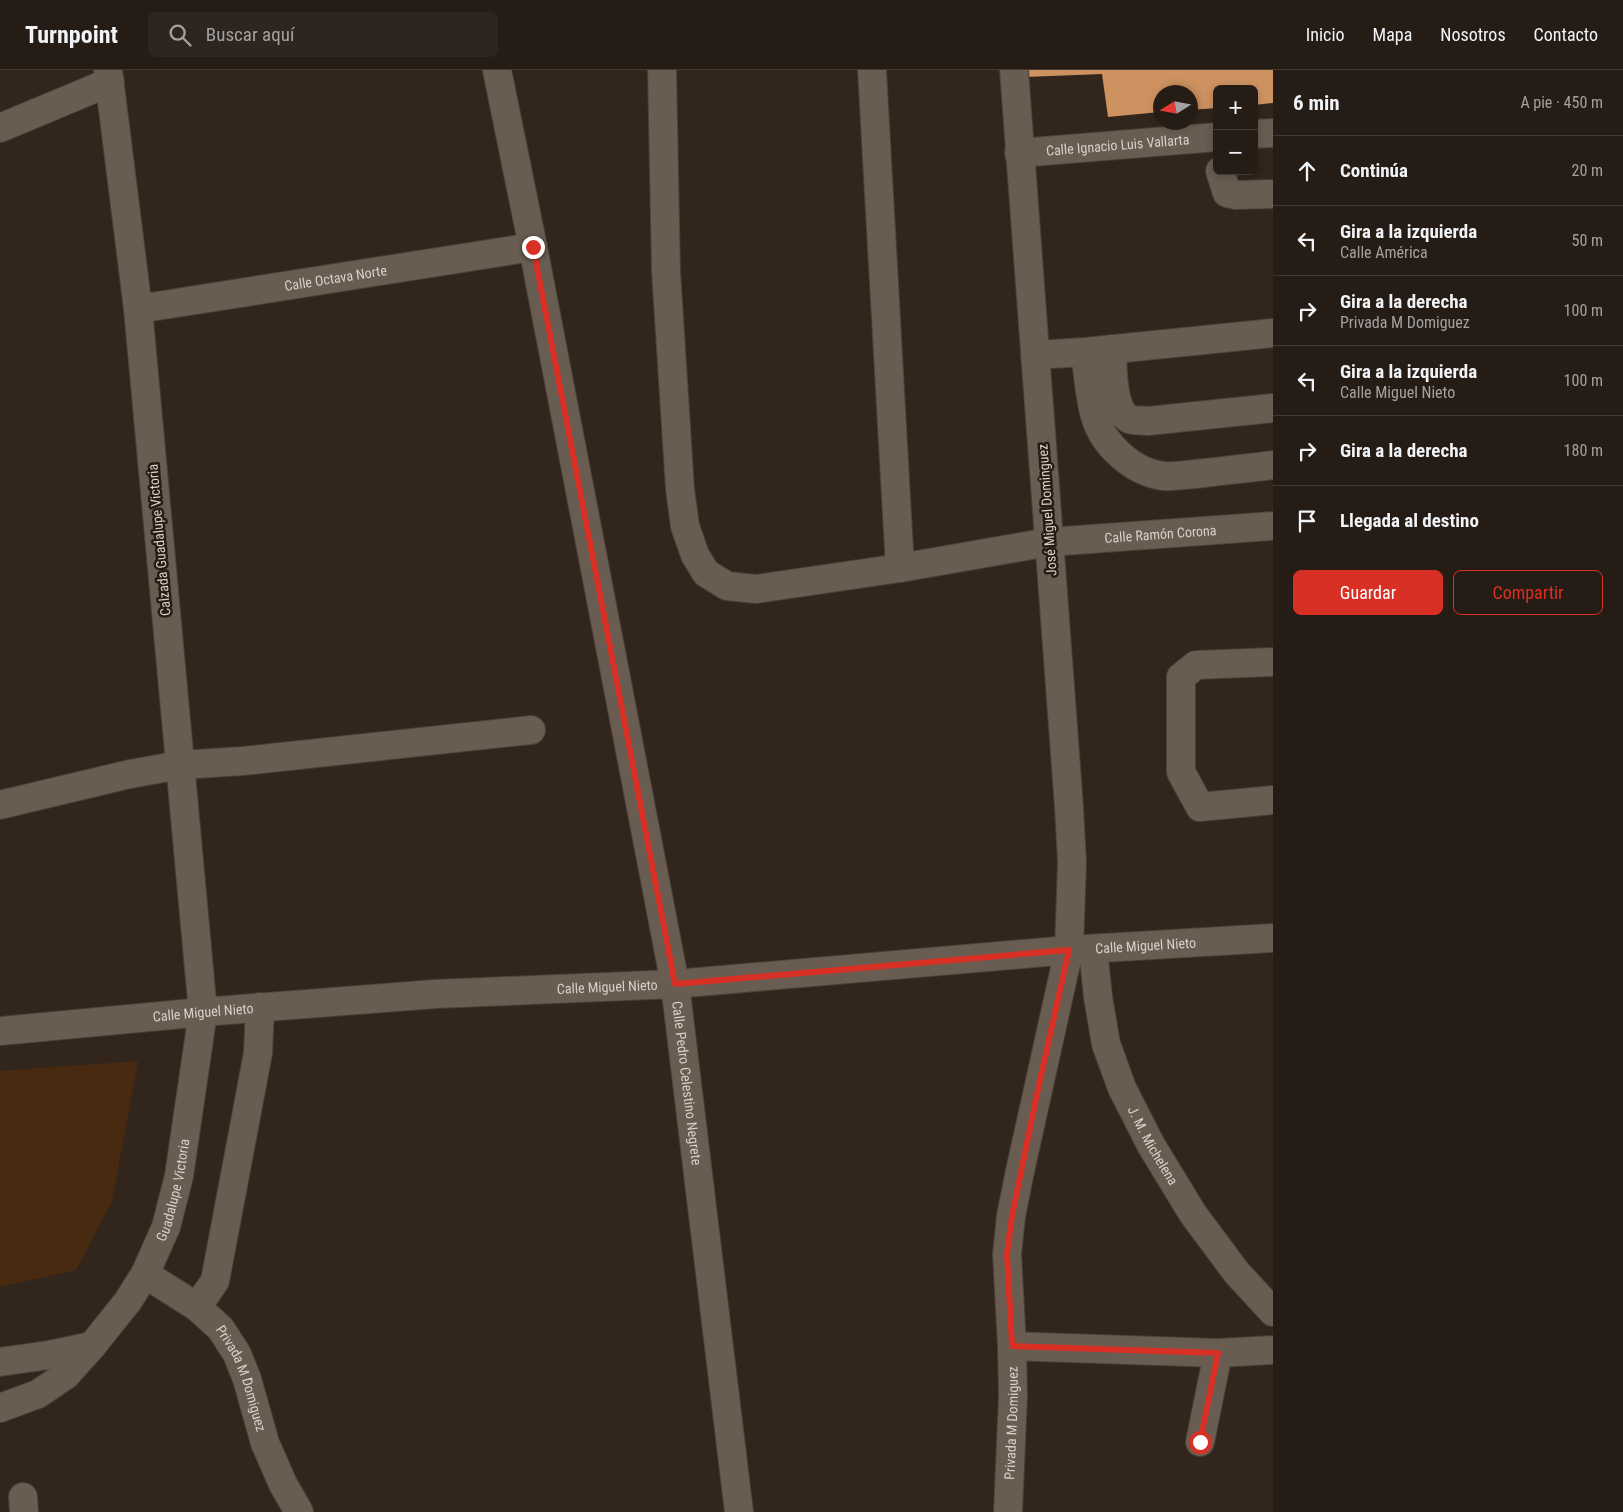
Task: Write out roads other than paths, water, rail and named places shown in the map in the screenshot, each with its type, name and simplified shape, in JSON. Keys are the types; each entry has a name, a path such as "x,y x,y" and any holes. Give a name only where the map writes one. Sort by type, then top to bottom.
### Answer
{"street":[{"name":"Calle Pedro Celestino Negrete","path":"497,70 533,247 675,984 739,1512"},
{"name":"Calle Ramón Corona","path":"662,70 666,271 680,489 685,526 695,555 706,573 727,586 756,589 900,568 1049,542 1273,526"},
{"path":"872,70 900,568"},
{"name":"José Miguel Dominguez","path":"1014,70 1071,852 1072,904 1081,950"},
{"path":"0,128 109,76"},
{"name":"Calzada Guadalupe Victoria","path":"109,76 138,309 203,1012"},
{"path":"1258,134 1273,133"},
{"name":"Calle Ignacio Luis Vallarta","path":"1019,153 1213,146"},
{"path":"1221,175 1227,193 1236,195 1273,194"},
{"name":"Calle Octava Norte","path":"138,309 533,247"},
{"path":"1035,355 1098,351 1273,333"},
{"path":"1098,351 1120,410 1130,420 1148,421 1273,408"},
{"path":"1098,351 1090,396 1102,435 1114,449 1145,471 1163,476 1180,476 1273,465"},
{"path":"1273,662 1196,665 1181,677 1181,772 1200,807 1273,800"},
{"path":"0,805 130,774 180,765 242,761 531,730"},
{"name":"Calle Miguel Nieto","path":"0,1030 435,994 675,984 1081,950 1273,938"},
{"name":"J. M. Michelena","path":"1081,950 1098,997 1106,1044 1122,1088 1151,1145 1192,1214 1237,1272 1273,1312"},
{"name":"Privada M Domiguez","path":"1008,1512 1012,1346 1007,1254 1012,1216 1038,1089 1081,950"},
{"path":"197,1307 215,1281 258,1053 260,1007"},
{"name":"Guadalupe Victoria","path":"0,1408 38,1394 66,1375 128,1301 145,1274 166,1227 179,1176 203,1012"},
{"name":"Privada M Domiguez","path":"145,1274 197,1307 220,1329 236,1354 247,1379 254,1410 265,1443 283,1484 299,1512"},
{"path":"0,1362 92,1346"},
{"path":"1012,1346 1218,1353 1273,1350"},
{"path":"1200,1442 1218,1353"}]}
